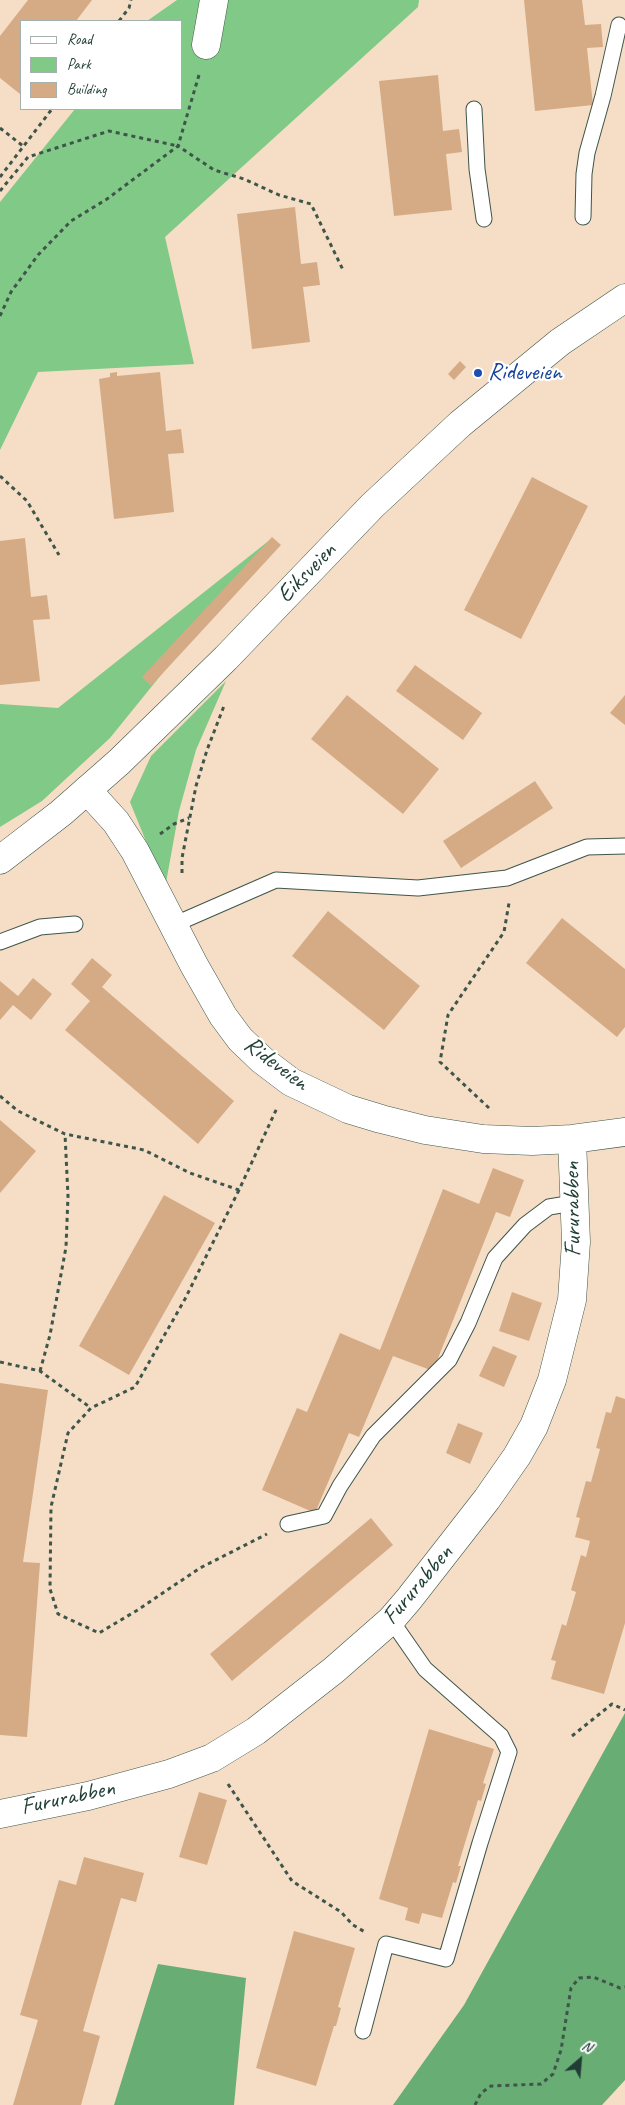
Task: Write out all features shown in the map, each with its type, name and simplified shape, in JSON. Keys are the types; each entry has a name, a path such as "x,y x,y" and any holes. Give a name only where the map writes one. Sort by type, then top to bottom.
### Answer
{"street":[{"path":"206,45 214,0"},
{"name":"Eiksveien","path":"0,860 88,790 173,710 372,506 435,447 523,370 560,342 625,298"},
{"name":"Rideveien","path":"88,790 116,822 182,921 223,1016 240,1039 262,1060 291,1082 348,1109 382,1120 425,1130 483,1139 572,1139 625,1132"},
{"name":"Fururabben","path":"0,1814 88,1796 169,1774 212,1758 256,1731 334,1670 391,1620 487,1499 517,1456 534,1426 552,1380 572,1300 576,1242 572,1139"}],"lane":[{"path":"583,217 586,153 603,96 619,25"},
{"path":"474,109 477,168 484,219"},
{"path":"182,921 276,880 418,888 506,878 587,847 625,846"},
{"path":"0,942 40,927 75,924"},
{"path":"288,1524 324,1516 340,1486 373,1436 449,1360 468,1323 495,1258 525,1224 549,1207 573,1203"},
{"path":"363,2031 386,1944 446,1959 509,1752 501,1736 425,1669 391,1620"}],"path":[{"path":"120,20 129,8 131,0"},
{"path":"0,316 11,292 38,255 70,221 107,199 178,146 206,45"},
{"path":"0,176 51,110"},
{"path":"0,128 24,146"},
{"path":"0,191 28,157 109,131 178,146 214,170 244,179 279,195 311,204 344,272"},
{"path":"0,476 27,501 59,555"},
{"path":"182,921 182,858 196,786 207,750 227,700"},
{"path":"159,835 174,824 190,818"},
{"path":"497,1111 489,1108 440,1062 448,1015 504,932 514,875"},
{"path":"288,1524 200,1568 136,1612 99,1633 58,1614 50,1589 51,1507 68,1433 91,1408 135,1387 185,1299 291,1082"},
{"path":"0,1096 18,1111 65,1134 144,1150 190,1173 238,1190"},
{"path":"40,1371 50,1336 66,1247 68,1196 65,1134"},
{"path":"0,1362 40,1371 91,1408"},
{"path":"572,1736 612,1704 625,1710"},
{"path":"212,1758 252,1823 292,1881 341,1912 353,1925 386,1944"},
{"path":"475,2105 481,2093 491,2086 541,2084 553,2074 561,2050 571,1988 580,1978 594,1976 620,1988 625,1987"}],"green space":[{"path":"177,0 419,0 418,7 165,237 194,364 38,372 0,450 0,202 74,110 182,110 182,20 148,20"},
{"path":"271,539 110,738 42,801 0,827 0,704 58,708"},
{"path":"226,681 196,750 179,811 165,888 130,802 151,756"},
{"path":"625,1713 625,2080 602,2105 393,2105 464,2005"},
{"path":"158,1964 246,1978 234,2105 114,2105"}],"building":[{"path":"28,0 92,0 77,20 20,20 20,94 0,78 0,36"},
{"path":"524,0 582,0 585,25 601,24 603,47 587,48 593,105 535,111"},
{"path":"438,75 443,131 459,129 462,152 446,154 452,210 394,216 379,81"},
{"path":"295,207 301,264 317,262 320,285 303,287 310,342 252,349 237,214"},
{"path":"460,361 466,367 454,380 448,374"},
{"path":"117,372 117,376 160,372 166,431 181,429 184,453 168,454 174,512 114,519 99,379 110,377 110,373"},
{"path":"532,477 588,506 521,639 464,610"},
{"path":"272,537 281,545 151,686 142,677"},
{"path":"25,538 31,597 47,595 50,619 33,620 40,681 0,685 0,541"},
{"path":"415,665 482,713 463,740 396,691"},
{"path":"347,695 439,769 403,814 311,739"},
{"path":"625,695 625,725 610,713"},
{"path":"535,781 553,808 461,868 443,841"},
{"path":"328,911 420,986 384,1030 292,956"},
{"path":"562,918 625,969 625,1027 617,1037 526,963"},
{"path":"92,958 112,975 102,987 234,1101 198,1144 65,1030 90,1001 71,984"},
{"path":"33,978 52,994 31,1020 13,1005 0,1020 0,981 18,996"},
{"path":"0,1120 36,1151 0,1193"},
{"path":"493,1168 524,1180 510,1217 496,1212 433,1371 393,1356 359,1437 349,1433 315,1513 262,1490 297,1408 307,1412 340,1333 380,1350 443,1189 479,1204"},
{"path":"164,1195 215,1223 129,1375 79,1346"},
{"path":"512,1292 542,1303 529,1341 499,1331"},
{"path":"493,1346 517,1356 504,1387 479,1376"},
{"path":"0,1383 48,1390 23,1562 40,1563 27,1737 0,1735"},
{"path":"616,1396 625,1399 625,1623 604,1694 551,1679 556,1661 551,1660 562,1624 566,1626 576,1592 571,1590 581,1555 586,1557 590,1541 575,1537 580,1518 576,1517 586,1481 591,1482 600,1449 596,1448 606,1412 611,1413"},
{"path":"458,1423 483,1433 470,1464 446,1453"},
{"path":"371,1518 393,1545 232,1681 210,1654"},
{"path":"429,1729 494,1749 483,1783 486,1784 481,1801 478,1800 458,1866 461,1866 456,1883 453,1882 442,1918 422,1913 419,1924 405,1920 408,1908 379,1899"},
{"path":"199,1792 227,1800 207,1865 179,1857"},
{"path":"84,1857 144,1873 136,1902 121,1898 83,2031 100,2036 81,2105 13,2105 38,2020 20,2015 59,1880 76,1885"},
{"path":"294,1931 355,1948 338,2007 341,2008 336,2026 334,2026 316,2086 256,2068"}],"place":[{"name":"Rideveien","path":"478,373"}]}
